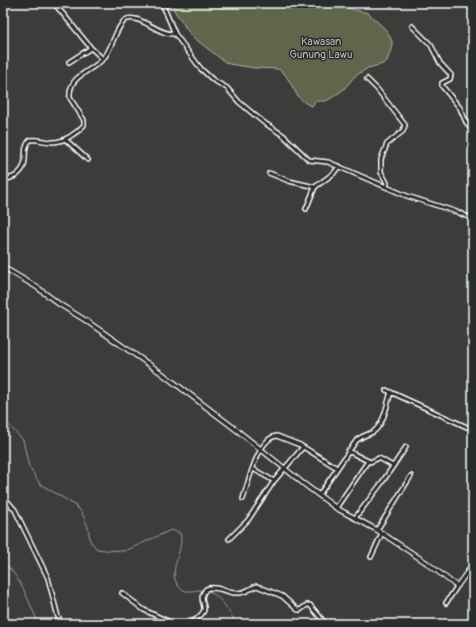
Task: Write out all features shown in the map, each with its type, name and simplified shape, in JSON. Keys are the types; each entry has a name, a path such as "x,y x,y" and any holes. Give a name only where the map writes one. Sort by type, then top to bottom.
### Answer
{"street":[{"path":"54,3 102,59"},
{"path":"162,3 175,34 206,75 227,88 239,102 263,122 283,135 309,160 328,162 424,202 457,212 473,219"},
{"path":"3,180 18,174 23,168 26,161 26,146 30,140 36,139 52,142 65,139 82,128 85,122 70,98 71,85 83,72 102,59 122,22 128,18 134,18 167,34 175,34"},
{"path":"412,26 431,44 440,63 450,75 450,78 442,83 442,86 460,108 466,122 473,132"},
{"path":"69,62 91,48"},
{"path":"367,79 377,89 405,125 403,131 387,144 381,159 381,172 387,182 386,187"},
{"path":"65,139 88,160"},
{"path":"306,208 315,187 334,174 339,166"},
{"path":"269,174 289,181 315,187"},
{"path":"3,267 38,288 59,304 85,320 160,372 261,448 284,468 336,508 382,533 458,585"},
{"path":"386,390 467,427"},
{"path":"319,495 348,451 359,438 371,433 379,426 391,392"},
{"path":"243,499 261,448 270,439 277,436 303,446 337,468"},
{"path":"228,539 248,520 274,481 303,446"},
{"path":"355,518 381,484 406,447"},
{"path":"348,451 368,461 372,462 379,458 393,466"},
{"path":"336,508 368,461"},
{"path":"253,469 274,481"},
{"path":"377,530 411,476"},
{"path":"3,496 15,510 48,578 58,617 62,624"},
{"path":"371,557 382,533"},
{"path":"446,603 473,564"},
{"path":"190,624 203,612 204,609 202,599 205,590 210,587 237,593 249,590 254,586 282,596 298,610 310,605 324,622 329,624"},
{"path":"122,593 144,610 174,624"}],"green space":[{"name":"Kawasan Gunung Lawu","path":"172,3 336,3 344,7 368,13 387,31 392,41 392,46 387,61 383,64 368,68 355,76 343,90 330,99 326,101 315,101 312,106 300,99 287,78 278,69 255,68 225,62 194,38 175,12"}],"waterway":[{"path":"3,419 23,440 29,467 40,484 75,505 82,513 88,527 90,541 97,549 125,551 171,530 180,533 181,539 174,571 174,577 179,587 187,591 209,591 225,606 237,624"},
{"path":"3,561 10,568 20,583 39,624"}]}
